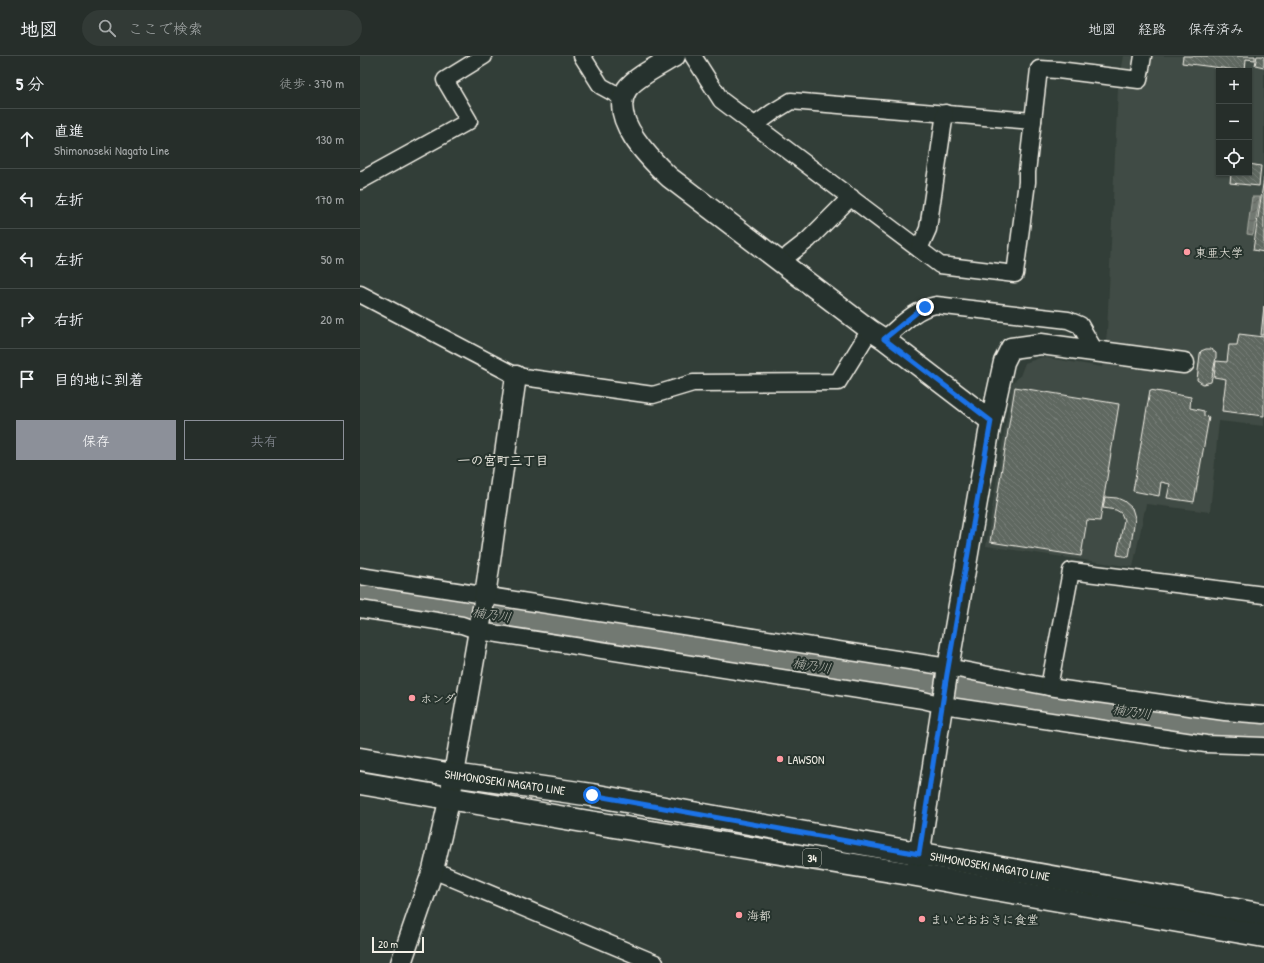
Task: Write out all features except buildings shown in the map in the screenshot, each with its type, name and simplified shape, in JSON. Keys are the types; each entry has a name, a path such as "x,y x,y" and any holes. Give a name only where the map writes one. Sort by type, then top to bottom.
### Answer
{"main road":[{"name":"SHIMONOSEKI NAGATO LINE","path":"360,759 453,775 592,795 1264,915"},
{"name":"SHIMONOSEKI NAGATO LINE","path":"360,783 916,875 1264,936"}],"street":[{"path":"360,180 469,121 445,80 484,56"},
{"path":"582,56 601,86 611,93 623,98"},
{"path":"675,56 635,81 627,89 623,98 622,107 624,119 647,156 669,178 991,421"},
{"path":"693,56 721,100 940,265 1015,274 1028,182 1027,172 1039,69 1139,80 1142,56"},
{"path":"755,125 791,101 1033,120"},
{"path":"919,249 928,230 945,113"},
{"path":"783,263 790,254 808,240 851,197"},
{"path":"360,294 516,376 653,396 693,383 838,382 877,334 925,307 936,305 1068,320 1080,325 1095,351"},
{"path":"916,875 948,671 991,421 1004,362 1011,348 1041,344 1184,363"},
{"path":"400,963 433,870 450,797 485,600 516,376"},
{"path":"1049,687 1071,571 1264,596"},
{"path":"360,576 485,600 1049,687 1225,712 1264,715"},
{"path":"360,609 1206,744 1264,746"},
{"path":"433,870 656,963"}],"shaded area":[{"name":"東亜大学","path":"1124,56 1264,56 1264,426 1219,421 1210,512 1146,504 1133,567 986,546 1012,384 1020,376 1025,363 1042,357 1102,367 1107,332 1118,88"}],"water":[{"path":"1252,197 1260,197 1253,235 1247,234"}],"waterway":[{"name":"楠乃川","path":"360,593 893,677 1249,730 1264,730"}],"place":[{"name":"東亜大学","path":"1187,252"},
{"name":"ホンダ","path":"412,698"},
{"name":"LAWSON","path":"780,759"},
{"name":"海都","path":"739,915"},
{"name":"まいどおおきに食堂","path":"922,919"}],"district":[{"name":"一の宮町三丁目","path":"503,460"}],"route":[{"path":"592,795 716,816 919,854 947,674 991,421 884,339 925,307"}]}
